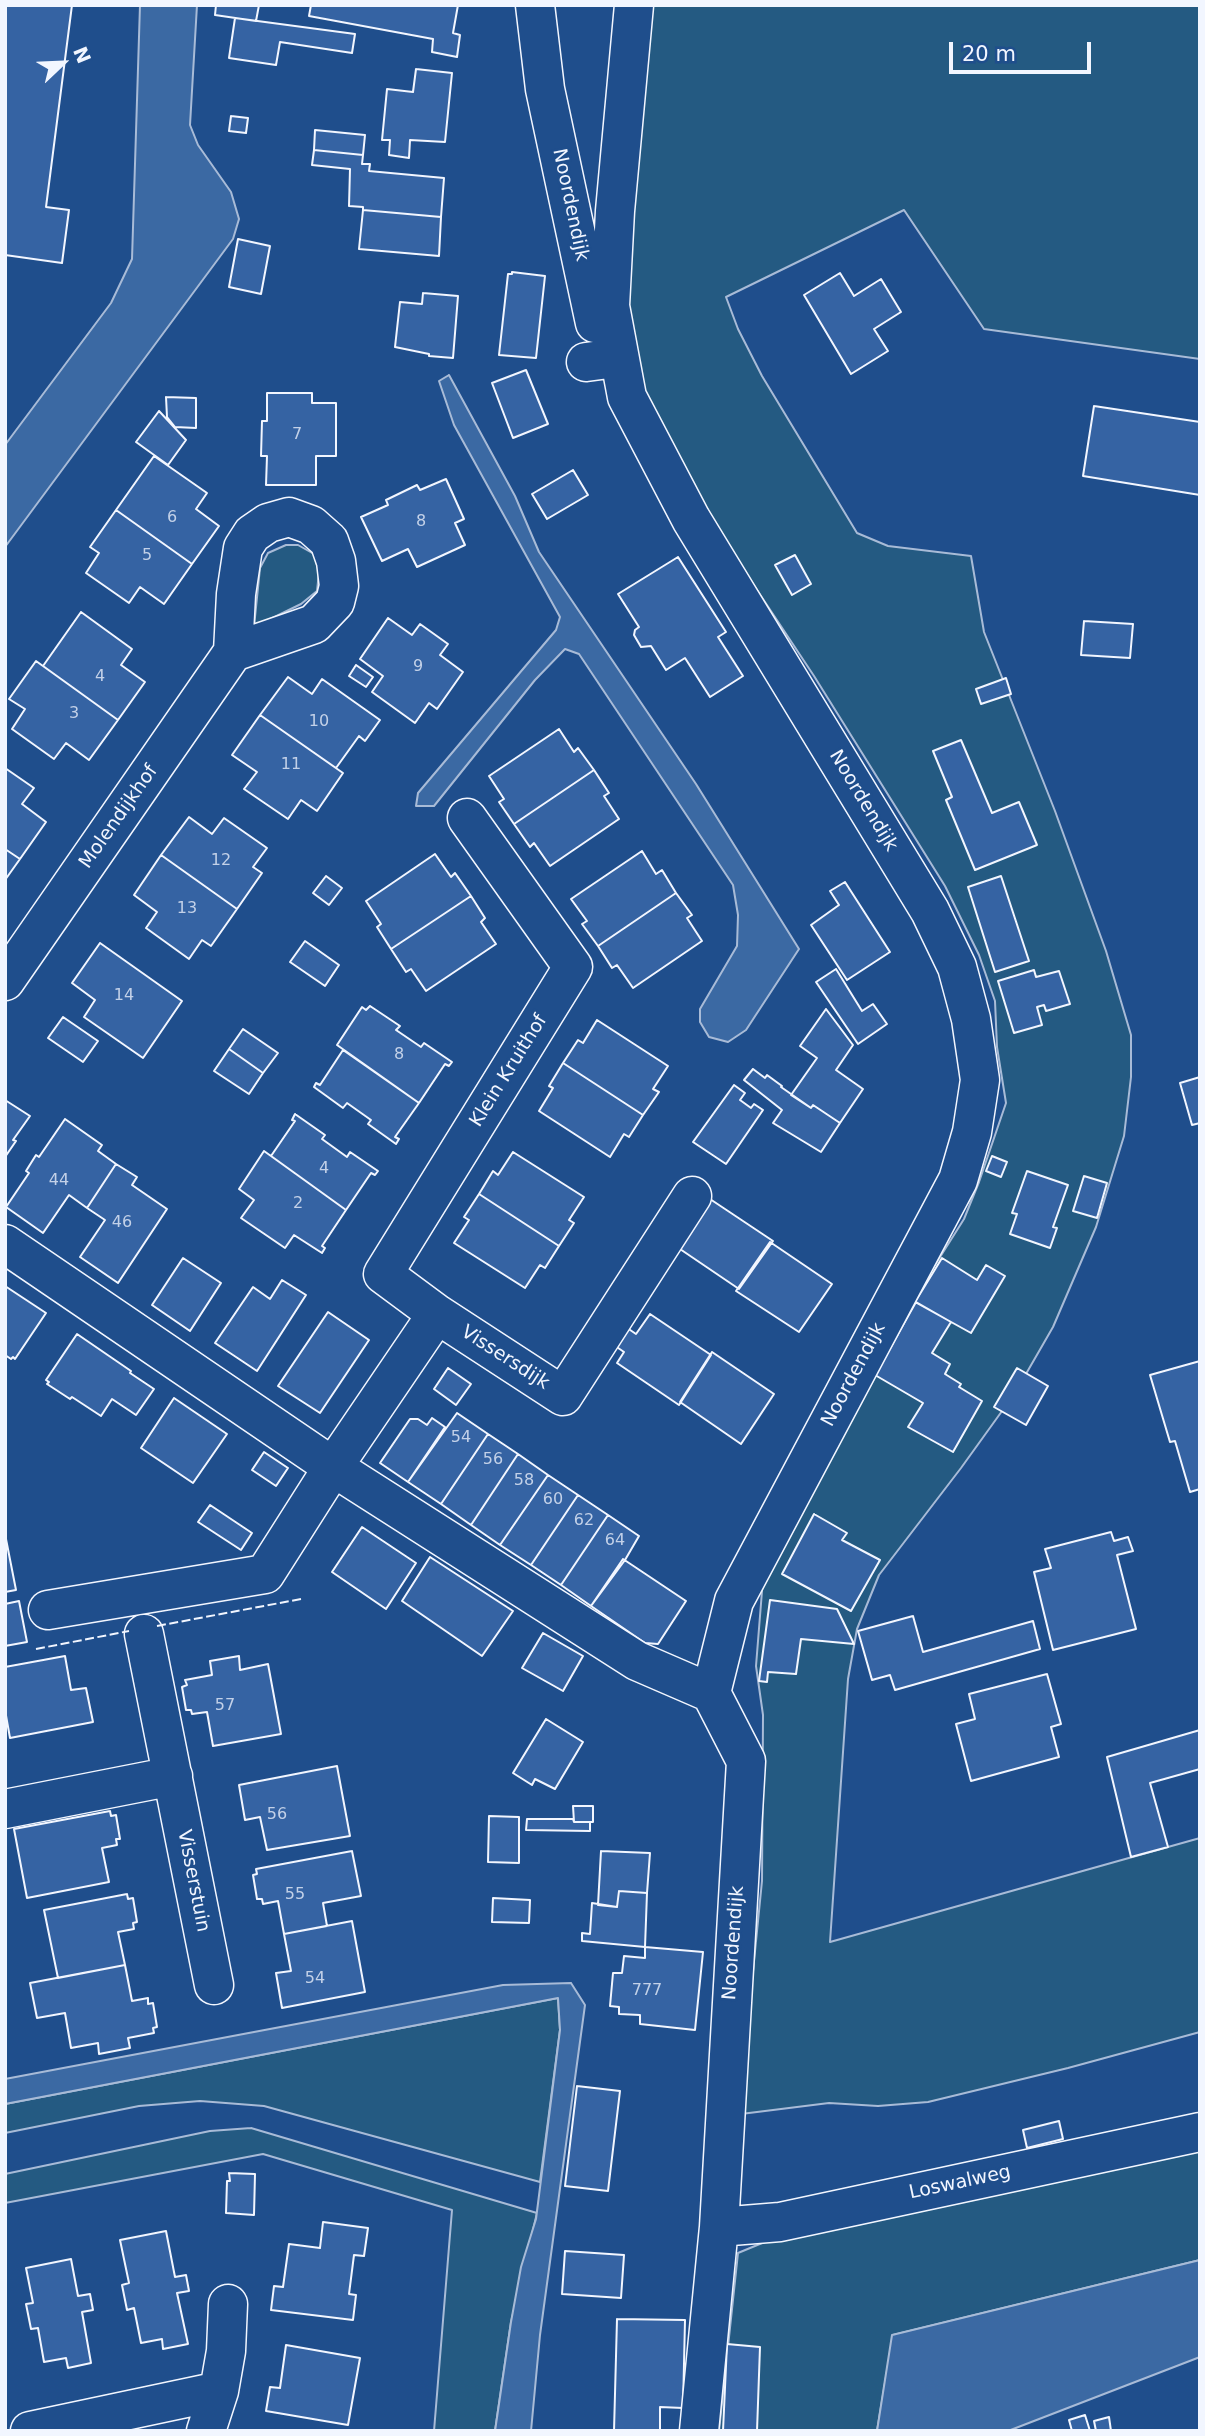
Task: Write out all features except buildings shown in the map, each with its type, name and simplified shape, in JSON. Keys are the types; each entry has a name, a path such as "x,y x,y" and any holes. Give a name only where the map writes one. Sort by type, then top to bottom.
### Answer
{"street":[{"name":"Noordendijk","path":"535,5 545,89 592,302 593,361 627,397 691,519 930,911 957,967 971,1018 980,1080 972,1132 958,1180 734,1601 711,1693 746,1762 719,2227 699,2431"},
{"name":"Noordendijk","path":"627,397 610,306 615,211 634,5"},
{"name":"Molendijkhof","path":"5,981 233,652"},
{"name":"Klein Kruithof","path":"437,1314 383,1275 573,967 467,818"},
{"name":"Vissersdijk","path":"437,1314 563,1396 692,1196"},
{"path":"5,1244 333,1466 637,1661 711,1693"},
{"path":"48,1611 265,1574 333,1466 437,1314"},
{"name":"Visserstuin","path":"144,1634 214,1986"},
{"path":"5,1809 173,1776"},
{"name":"Loswalweg","path":"719,2227 780,2222 1200,2132"},
{"path":"206,2431 219,2390 226,2351 228,2304"},
{"path":"30,2431 219,2390"}],"shaded area":[{"path":"140,5 197,5 190,125 198,145 231,192 239,219 233,239 5,547 5,445 111,303 132,259"},
{"path":"650,5 1200,5 1200,359 984,329 904,210 726,297 738,329 762,376 857,533 888,546 971,556 984,632 1055,811 1106,951 1131,1035 1131,1077 1124,1136 1096,1227 1053,1327 1015,1393 879,1575 857,1629 848,1679 830,1942 1200,1838 1200,2032 928,2102 878,2106 829,2103 741,2114 762,1881 763,1715 756,1666 764,1566 867,1373 964,1219 979,1182 1006,1103 997,1047 995,1001 979,955 945,886 814,676 690,489 648,415 627,311 637,138"},
{"path":"449,375 515,496 539,552 696,784 799,949 746,1030 728,1042 709,1037 700,1022 700,1009 737,946 738,915 733,885 579,654 565,649 535,680 434,806 416,806 418,793 556,630 560,617 454,425 439,381"},
{"path":"286,545 298,545 314,554 319,572 317,591 301,604 254,627 260,568 268,553"},
{"path":"571,1983 585,2005 540,2335 531,2431 495,2431 521,2267 536,2219 560,2030 558,1998 5,2104 5,2079 503,1985"},
{"path":"558,1998 560,2030 540,2182 264,2106 200,2101 139,2106 5,2133 5,2104"},
{"path":"251,2128 537,2213 511,2322 495,2431 434,2431 452,2210 263,2154 5,2203 5,2174 210,2131"},
{"path":"1200,2145 1200,2260 893,2335 877,2431 719,2431 738,2253 767,2241"},
{"path":"1200,2260 1200,2357 1008,2431 877,2431 892,2335"}],"fence":[{"path":"157,1626 301,1599"},
{"path":"36,1649 129,1631"}]}
